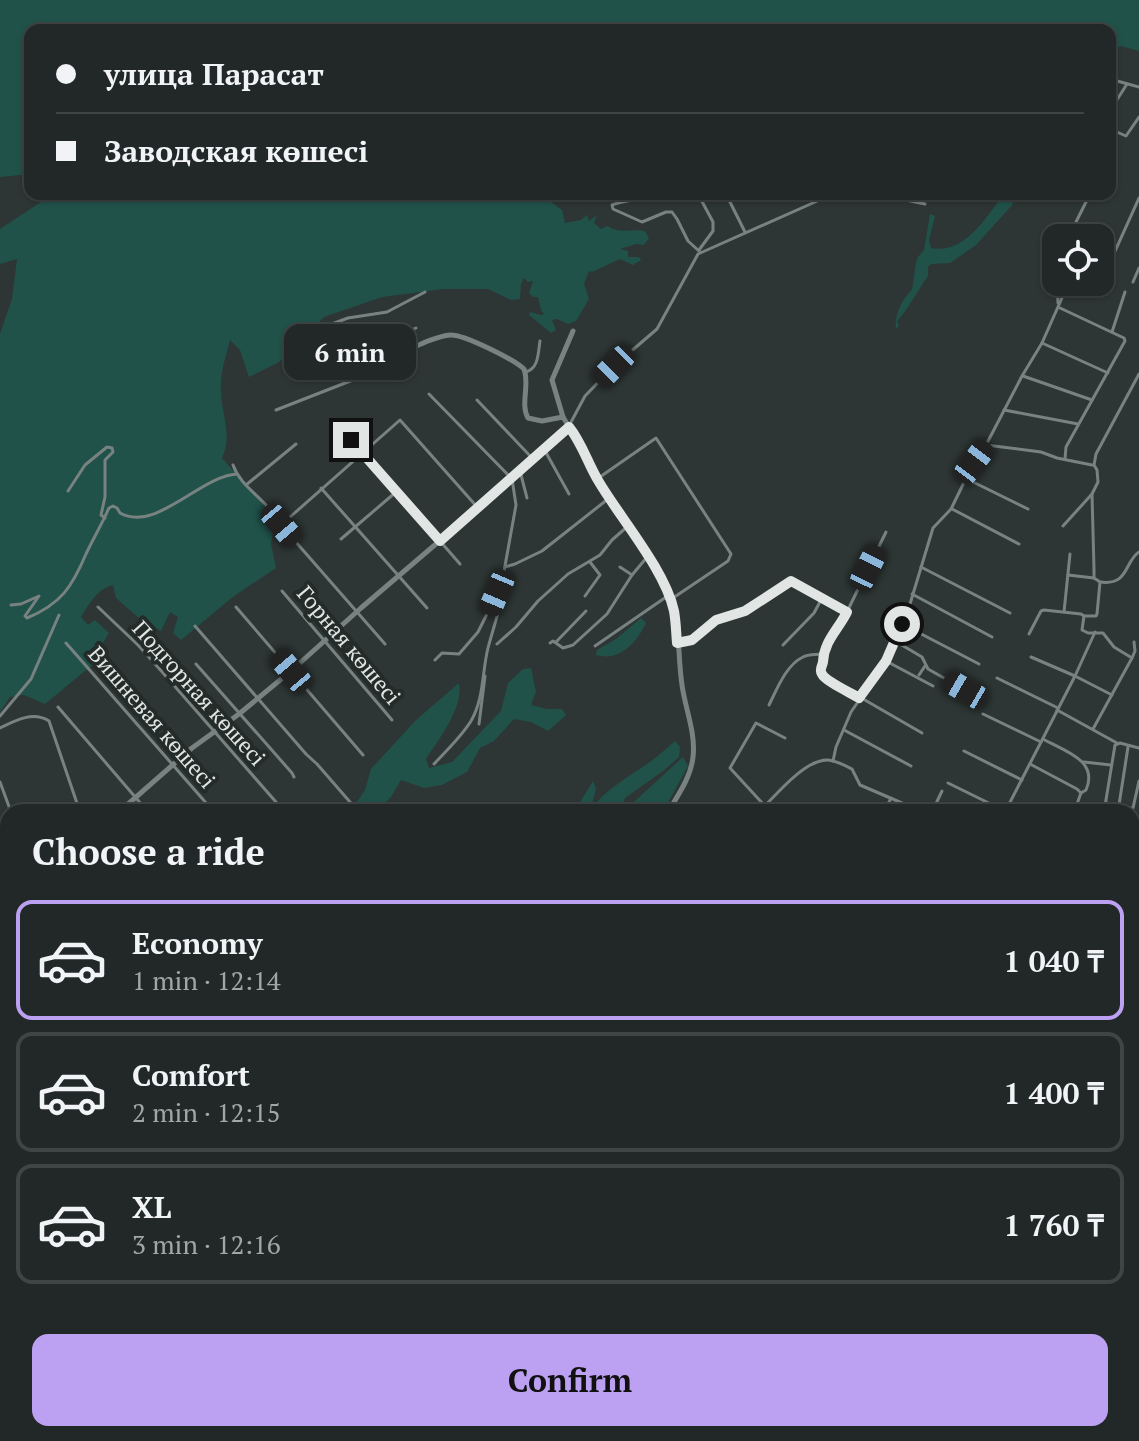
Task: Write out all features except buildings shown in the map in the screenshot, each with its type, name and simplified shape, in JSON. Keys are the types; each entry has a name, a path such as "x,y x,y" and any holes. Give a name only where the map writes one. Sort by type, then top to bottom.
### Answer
{"street":[{"path":"1116,81 1139,87"},
{"path":"1116,101 1127,84"},
{"path":"1116,132 1126,136 1139,117"},
{"path":"1114,253 1139,198"},
{"path":"639,200 612,205 613,209 642,222 672,212 688,241 699,253"},
{"path":"128,804 291,671 569,427 585,396 657,329 713,231 713,222 701,200"},
{"path":"729,200 745,232"},
{"path":"699,253 819,200"},
{"path":"906,200 925,204"},
{"path":"1075,224 1087,200"},
{"path":"1133,282 1139,268"},
{"path":"310,361 322,349 329,325 348,318 387,312 425,292"},
{"path":"1112,332 1125,292"},
{"path":"1058,296 1058,307"},
{"path":"833,761 843,729 859,698 886,661 895,641 933,528 951,509 974,462 1042,343 1063,296"},
{"path":"1058,307 1125,341 1066,447 1065,459"},
{"path":"365,355 376,346 416,328"},
{"path":"573,331 552,378 563,417 597,479 648,556 674,610 693,757 685,783 673,804"},
{"path":"276,410 358,378 372,368 400,358 424,342 453,335 505,355 520,365 526,372 526,416 542,421 563,417"},
{"path":"526,372 536,366 540,341"},
{"path":"1042,343 1108,373"},
{"path":"286,372 310,361 365,355 388,362"},
{"path":"1094,578 1092,494 1098,477 1094,465 1096,454 1139,374"},
{"path":"1022,376 1092,400"},
{"path":"429,394 512,479 516,505 500,608 488,646 478,699 470,722 434,764"},
{"path":"477,400 533,459"},
{"path":"1004,410 1078,424"},
{"path":"281,525 400,420 478,508"},
{"path":"340,426 460,564"},
{"path":"595,646 728,561 731,554 656,438 597,479"},
{"path":"246,485 296,444"},
{"path":"986,445 1041,452 1094,465"},
{"path":"68,491 85,465 107,447 112,448 113,452 105,460 105,497 101,515 105,518"},
{"path":"544,449 569,494"},
{"path":"233,465 254,495 269,508 274,520 385,644"},
{"path":"520,471 527,498"},
{"path":"11,605 24,604 39,596 25,616 27,618 58,601 77,575 109,508 117,508 124,516 151,516 220,478 237,474"},
{"path":"966,479 1028,509"},
{"path":"321,488 427,608"},
{"path":"341,539 397,491"},
{"path":"1063,526 1092,494"},
{"path":"505,567 542,551 610,497"},
{"path":"951,509 1019,544"},
{"path":"497,644 538,601 568,574 600,555 628,526"},
{"path":"886,532 842,622 830,636 822,654 821,674 922,733"},
{"path":"1068,575 1107,583 1128,571 1133,556 1139,552"},
{"path":"1064,612 1070,554"},
{"path":"556,642 563,648 573,645 607,614 648,556"},
{"path":"585,596 600,575 590,562"},
{"path":"620,567 632,575"},
{"path":"920,567 1010,613"},
{"path":"435,660 442,653 459,654 478,632 503,577"},
{"path":"677,643 692,640 716,620 745,611 791,581 847,612"},
{"path":"1029,634 1041,611 1096,616 1100,582"},
{"name":"Горная көшесі","path":"282,591 392,720"},
{"path":"912,594 992,637"},
{"path":"783,645 814,613 822,598"},
{"name":"Подгорная көшесі","path":"98,607 138,645 276,802"},
{"path":"236,607 363,755"},
{"path":"550,643 556,642 586,611"},
{"path":"0,716 31,679 59,615"},
{"path":"1084,616 1082,630 1103,633 1114,647 1132,658"},
{"path":"902,624 979,664"},
{"path":"195,626 350,802"},
{"path":"1009,804 1095,632"},
{"path":"895,641 922,657 925,666 965,690"},
{"path":"1093,729 1132,658 1134,642"},
{"name":"Вишневая көшесі","path":"66,643 207,804"},
{"path":"769,705 782,679 794,664 804,656 822,654"},
{"path":"1031,657 1112,695"},
{"path":"886,661 933,686"},
{"path":"196,664 294,777"},
{"path":"919,675 925,666"},
{"path":"479,724 484,672"},
{"path":"997,678 1117,743 1139,748"},
{"path":"58,707 141,804"},
{"path":"983,714 1083,762 1111,765"},
{"path":"0,728 31,716 46,718 77,804"},
{"path":"763,804 731,770 731,766 756,723 785,738"},
{"path":"843,729 911,766"},
{"path":"1112,804 1106,803 1117,743"},
{"path":"1119,804 1129,745"},
{"path":"964,751 1022,780"},
{"path":"767,804 801,771 818,762 833,761 852,769 860,785 905,804"},
{"path":"1077,804 1090,779 1083,762"},
{"path":"1030,764 1081,793"},
{"path":"1134,804 1139,781"},
{"path":"0,782 8,804"},
{"path":"948,783 991,804"},
{"path":"936,804 942,791"},
{"path":"888,804 891,798"}],"green space":[{"path":"0,0 1139,0 1139,51 1121,46 1116,48 1116,24 24,24 24,175 0,177"},
{"path":"46,200 550,200 562,210 565,223 581,220 587,215 589,221 597,215 594,223 601,229 607,226 618,230 645,231 649,238 644,245 620,249 628,251 628,257 639,257 641,260 633,265 620,259 589,271 584,284 589,299 576,321 568,324 552,320 556,330 551,333 529,315 530,312 544,314 538,297 529,293 533,281 528,282 524,278 520,299 511,300 488,289 443,289 382,297 324,317 279,362 249,377 240,350 230,340 221,384 227,433 222,458 267,509 274,527 271,544 276,568 234,596 181,640 173,633 178,617 170,612 161,631 140,619 116,598 113,585 107,587 94,598 81,617 88,625 95,620 109,633 100,648 103,656 45,704 24,695 10,697 0,712 0,334 12,299 17,259 0,264 0,229"},
{"path":"999,200 1011,200 1013,204 976,245 950,263 931,264 928,267 928,276 897,321 899,326 896,329 896,324 898,313 912,290 916,263 924,250 930,214 935,216 929,240 931,248 954,246 982,223"},
{"path":"641,618 646,623 627,649 613,656 596,655 597,650"},
{"path":"531,668 536,692 531,705 562,709 566,715 548,731 531,722 514,719 494,741 480,748 467,772 442,785 424,788 401,780 384,804 355,804 365,790 371,769 416,720 459,683 460,692 454,712 426,759 429,768 452,762 501,711 508,683 523,669"},
{"path":"675,741 680,747 679,757 625,798 623,804 596,804 610,790"},
{"path":"683,757 688,766 667,804 632,804"},
{"path":"593,781 596,788 591,804 579,804"}],"route":[{"path":"351,440 440,541 569,427 598,481 648,556 667,591 674,610 677,643 692,640 716,620 745,611 791,581 847,612 822,654 821,674 859,698 886,661 902,624"}]}
